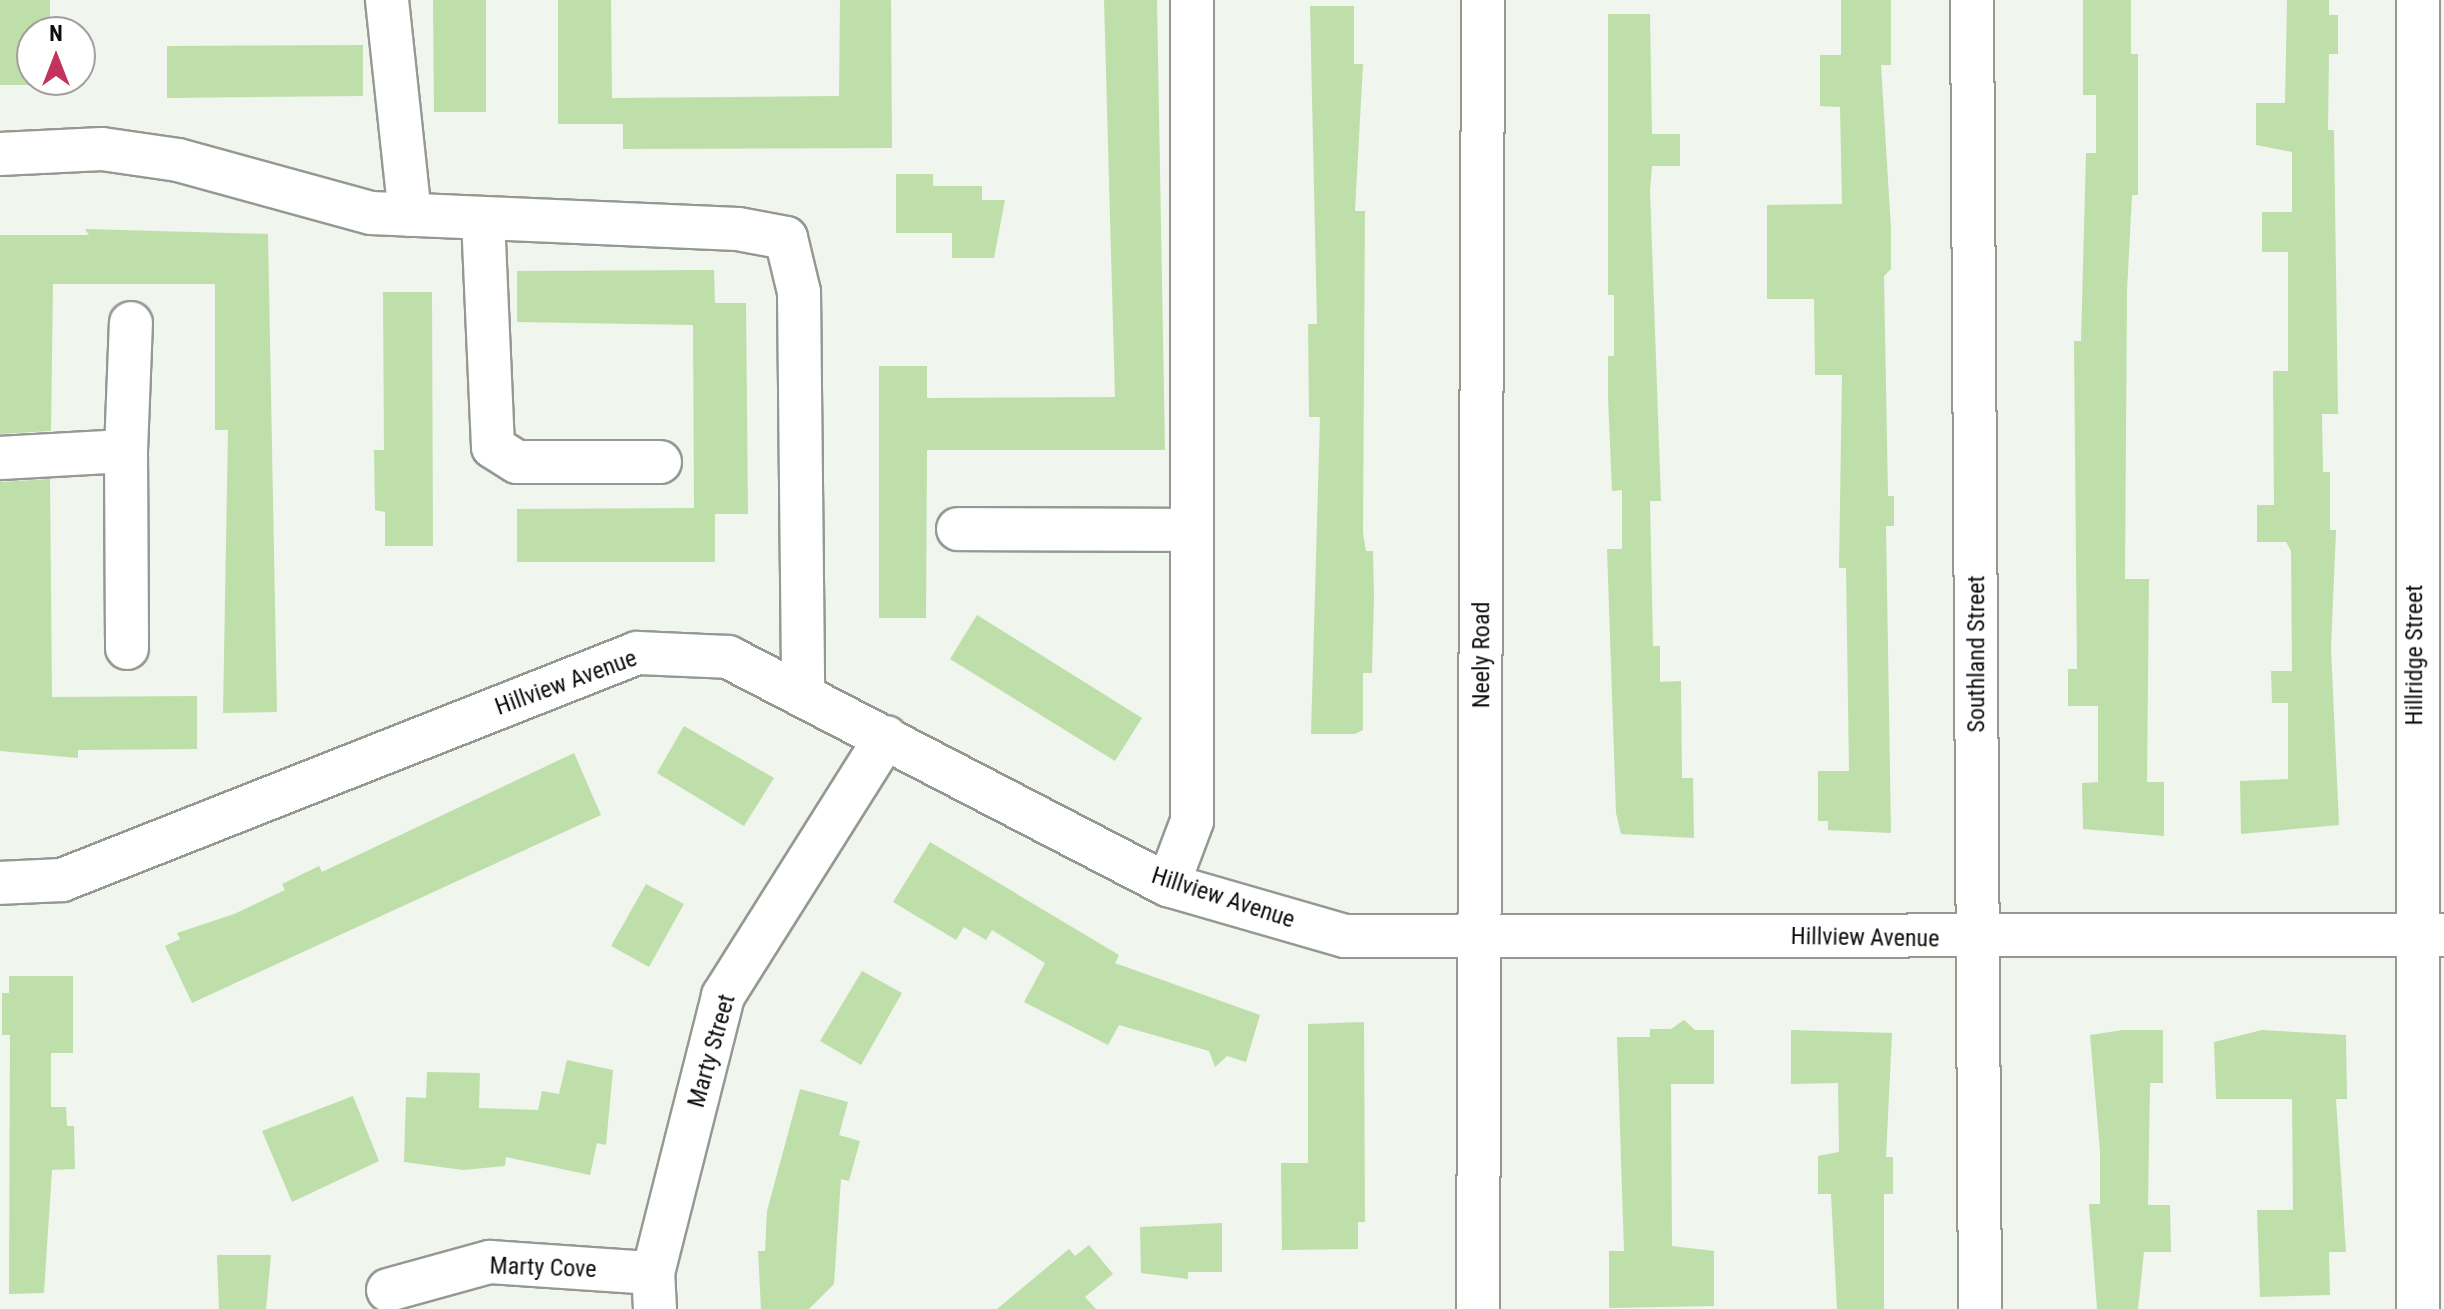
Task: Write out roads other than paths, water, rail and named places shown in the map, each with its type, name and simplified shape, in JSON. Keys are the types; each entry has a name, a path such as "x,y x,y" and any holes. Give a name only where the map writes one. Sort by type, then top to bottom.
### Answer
{"street":[{"path":"387,0 410,215"},
{"path":"1168,885 1192,821 1192,0"},
{"name":"Neely Road","path":"1478,1309 1483,0"},
{"name":"Southland Street","path":"1972,0 1980,1309"},
{"name":"Hillridge Street","path":"2418,0 2429,935 2418,1309"},
{"path":"0,154 102,149 178,160 371,213 738,229 786,238 799,292 803,694"},
{"path":"483,218 493,447 517,462 660,462"},
{"path":"127,648 126,451 131,323"},
{"path":"0,458 126,451"},
{"path":"958,529 1191,530"},
{"name":"Hillview Avenue","path":"0,883 62,880 637,653 728,657 1168,885 1345,936 1481,934 1979,939 2429,935"},
{"name":"Marty Street","path":"654,1291 723,996 886,737"},
{"name":"Marty Cove","path":"388,1290 490,1262 654,1291"}]}
